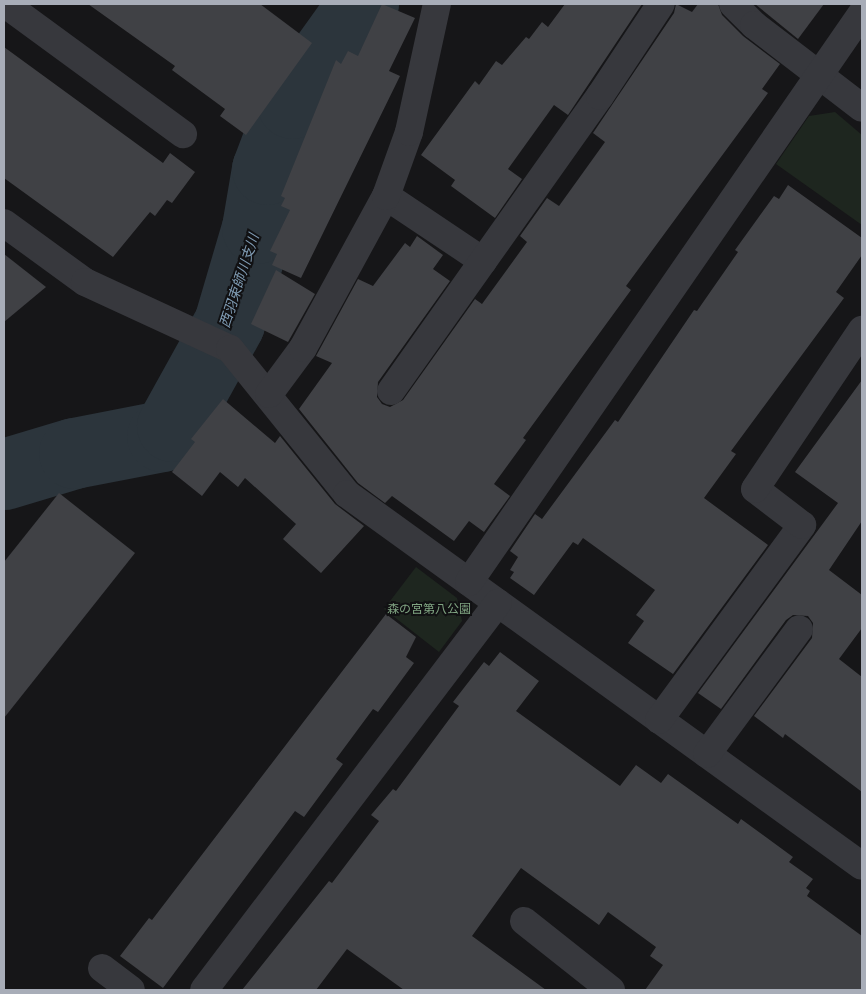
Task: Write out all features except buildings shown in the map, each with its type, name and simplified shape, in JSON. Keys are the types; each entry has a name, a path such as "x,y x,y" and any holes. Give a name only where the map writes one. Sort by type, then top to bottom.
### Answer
{"street":[{"path":"269,394 303,348 386,196 409,132 437,4"},
{"path":"391,391 661,4"},
{"path":"733,4 754,25 819,72 862,108"},
{"path":"10,11 183,134"},
{"path":"469,582 819,72 862,13"},
{"path":"386,196 483,261"},
{"path":"4,223 85,282 219,343 269,394 346,494 862,866"},
{"path":"660,720 802,525 755,489 862,330"},
{"path":"204,990 498,603"},
{"path":"707,754 799,629"},
{"path":"524,921 610,990"},
{"path":"102,968 131,990"}],"green space":[{"path":"835,112 862,135 862,225 776,164 809,116"},
{"name":"森の宮第八公園","path":"416,567 457,598 462,621 439,652 384,609"}],"waterway":[{"name":"西羽束師川支川","path":"4,474 74,453 162,436 172,426 229,323 257,228 267,169 292,103 363,4"}]}
